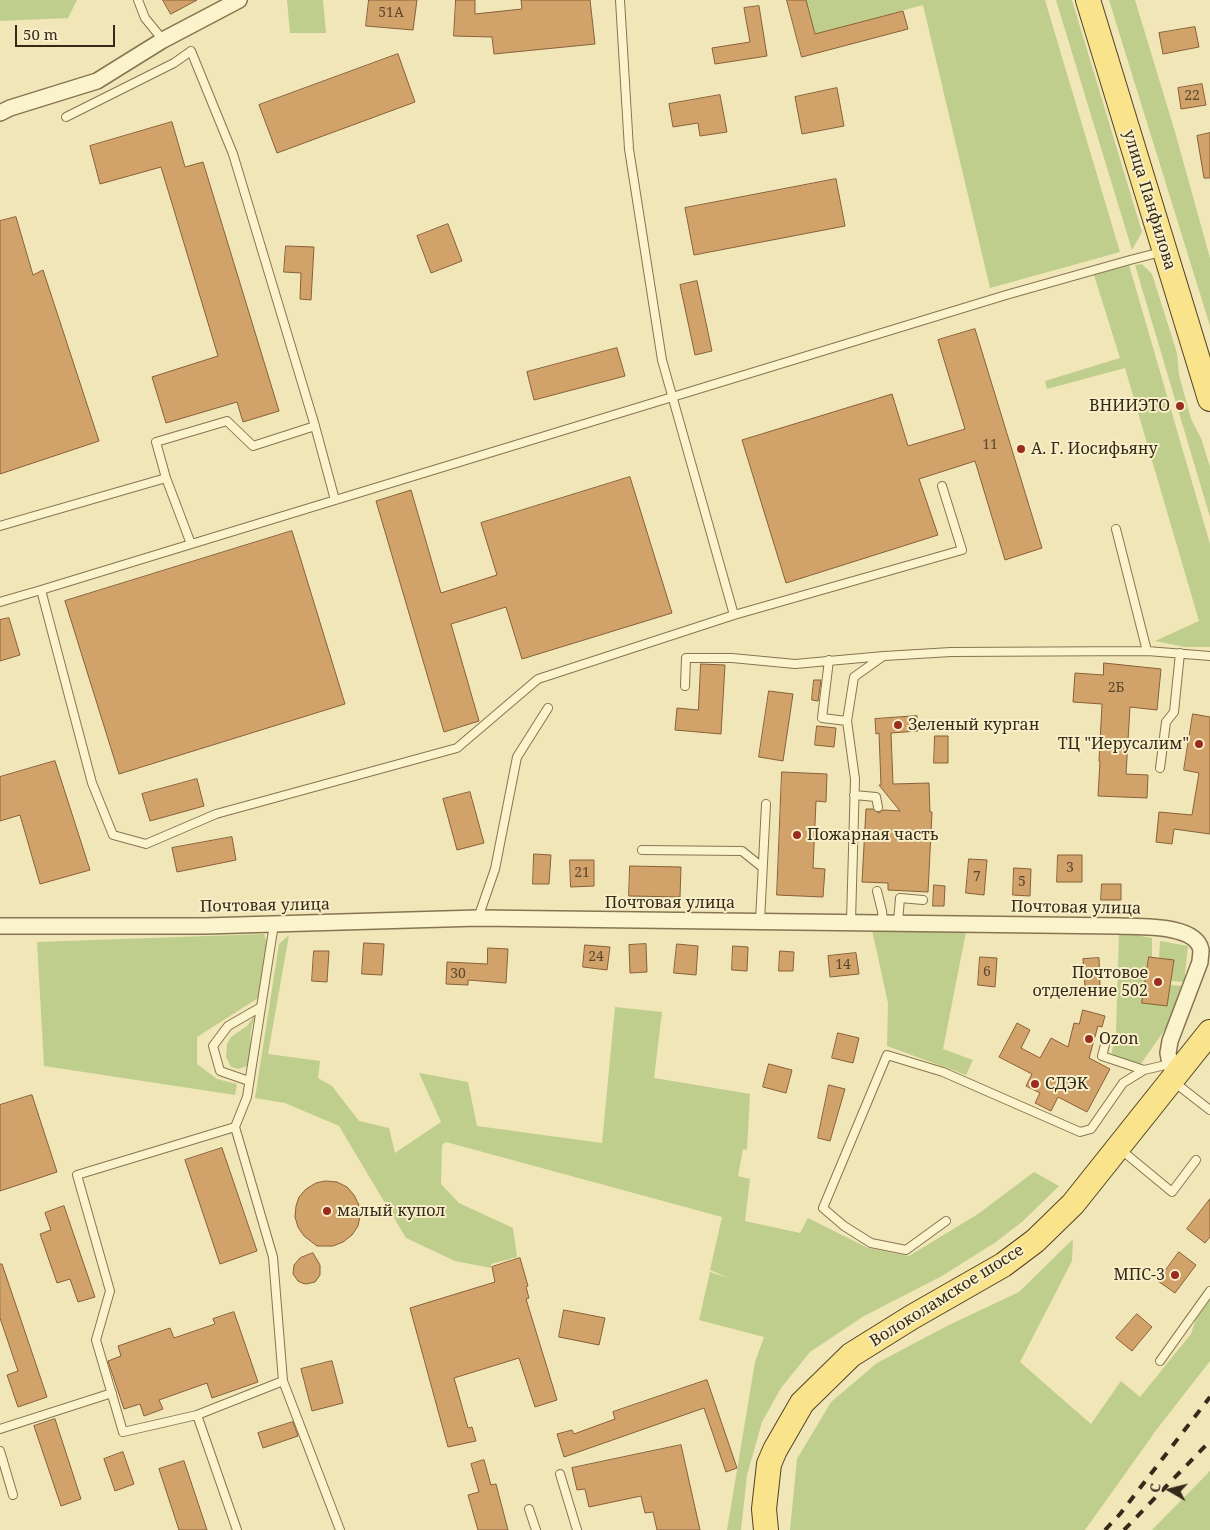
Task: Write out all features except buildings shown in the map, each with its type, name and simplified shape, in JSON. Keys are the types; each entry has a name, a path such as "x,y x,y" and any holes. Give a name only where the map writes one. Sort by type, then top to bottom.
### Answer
{"main road":[{"name":"улица Панфилова","path":"1088,0 1210,399"},
{"name":"Волоколамское шоссе","path":"766,1530 764,1510 769,1464 802,1403 851,1355 912,1317 1003,1265 1035,1241 1073,1204 1119,1147 1174,1072 1210,1032"}],"street":[{"path":"0,113 10,108 97,81 163,40 240,0"},
{"name":"Почтовая улица","path":"0,926 206,926 478,918 1119,926 1160,928 1180,931 1190,935 1201,950 1200,962"},
{"path":"1174,1072 1168,1053 1170,1041 1200,962"}],"lane":[{"path":"138,0 146,18 163,40"},
{"path":"620,0 629,149 662,360 734,615"},
{"path":"66,117 174,63 191,51 233,154 315,426 335,500"},
{"path":"0,602 1006,296 1164,251"},
{"path":"191,544 166,478 156,442 227,421 253,446 315,426"},
{"path":"0,526 166,478"},
{"path":"41,590 92,783 113,835 146,844 216,814 457,748 538,679 734,615 962,550 942,486"},
{"path":"1116,529 1147,651"},
{"path":"685,686 686,658 732,658 795,664 951,652 1147,651 1210,656"},
{"path":"1160,768 1166,722 1174,712 1180,653"},
{"path":"851,922 855,779 846,721 854,677 884,656"},
{"path":"829,660 822,718 846,721"},
{"path":"478,918 495,869 517,758 548,708"},
{"path":"854,795 876,798 878,807"},
{"path":"760,921 766,804"},
{"path":"642,850 742,851 762,867"},
{"path":"878,891 882,911 890,922"},
{"path":"890,922 900,898 923,900"},
{"path":"274,924 247,1097 235,1127 273,1257 283,1381 340,1530"},
{"path":"1200,962 1210,942"},
{"path":"250,1081 220,1071 213,1046 228,1026 261,1007"},
{"path":"1107,1037 1102,1056 1144,1070 1174,1072 1210,1110"},
{"path":"946,1221 906,1250 871,1243 844,1226 823,1208 887,1055 943,1072 1080,1132 1091,1128 1123,1083 1144,1070"},
{"path":"235,1127 77,1175 110,1291 96,1340 123,1432 197,1414 283,1381"},
{"path":"1119,1147 1172,1192 1196,1160"},
{"path":"1160,1361 1210,1291"},
{"path":"0,1429 112,1393"},
{"path":"197,1414 237,1530"},
{"path":"0,1452 13,1494"},
{"path":"560,1474 577,1530"},
{"path":"529,1509 536,1530"}],"green space":[{"path":"0,0 77,0 68,18 0,21"},
{"path":"287,0 323,0 326,33 290,33"},
{"path":"806,0 1045,0 1120,252 990,288 923,5 815,34"},
{"path":"1056,0 1072,0 1142,232 1132,250"},
{"path":"1109,0 1135,0 1175,132 1210,258 1210,326"},
{"path":"1142,264 1152,274 1177,353 1179,375 1191,419 1201,438 1210,467 1210,517 1135,265"},
{"path":"1129,265 1210,544 1210,647 1185,647 1155,641 1199,621 1125,368 1047,389 1045,381 1120,358 1094,275"},
{"path":"872,930 966,932 943,1049 973,1060 966,1075 887,1046 888,1003"},
{"path":"1119,932 1152,938 1152,957 1149,957 1143,1002 1167,1006 1170,985 1183,986 1169,1024 1140,1065 1111,1055 1116,1033"},
{"path":"264,934 267,943 258,998 197,1037 197,1064 217,1079 237,1084 235,1095 44,1066 37,942"},
{"path":"289,935 268,1054 320,1061 318,1078 332,1086 359,1121 389,1128 395,1153 441,1122 419,1073 468,1082 477,1126 602,1143 615,1007 662,1012 654,1078 750,1094 747,1150 743,1149 738,1176 750,1179 745,1221 800,1233 808,1218 868,1248 909,1256 978,1214 1034,1172 1059,1186 1023,1221 996,1242 942,1276 864,1316 810,1352 781,1388 762,1422 747,1475 741,1530 727,1530 755,1362 764,1337 699,1320 710,1272 729,1278 710,1270 722,1217 446,1142 442,1145 441,1184 459,1203 513,1228 517,1257 491,1264 491,1268 455,1261 406,1238 339,1126 285,1103 255,1098 279,944"},
{"path":"1160,941 1188,946 1184,982 1171,981 1174,960 1159,958"},
{"path":"255,1015 251,1030 251,1052 247,1066 239,1069 231,1067 226,1057 227,1044 231,1037 247,1026"},
{"path":"1073,1239 1072,1261 1020,1362 1091,1424 1121,1381 1140,1397 1191,1334 1197,1315 1210,1298 1210,1361 1157,1429 1085,1530 790,1530 797,1459 831,1402 877,1363 947,1326 1019,1292"},
{"path":"1210,1471 1210,1530 1152,1530"}],"railway":[{"path":"1105,1530 1120,1514 1210,1397"},
{"path":"1124,1530 1210,1441"}],"place":[{"name":"ВНИИЭТО","path":"1180,406"},
{"name":"А. Г. Иосифьяну","path":"1021,449"},
{"name":"Зеленый курган","path":"898,725"},
{"name":"ТЦ \"Иерусалим\"","path":"1199,744"},
{"name":"Пожарная часть","path":"797,835"},
{"name":"Почтовое отделение 502","path":"1158,982"},
{"name":"Ozon","path":"1089,1039"},
{"name":"СДЭК","path":"1035,1084"},
{"name":"малый купол","path":"327,1211"},
{"name":"МПС-3","path":"1175,1275"}]}
